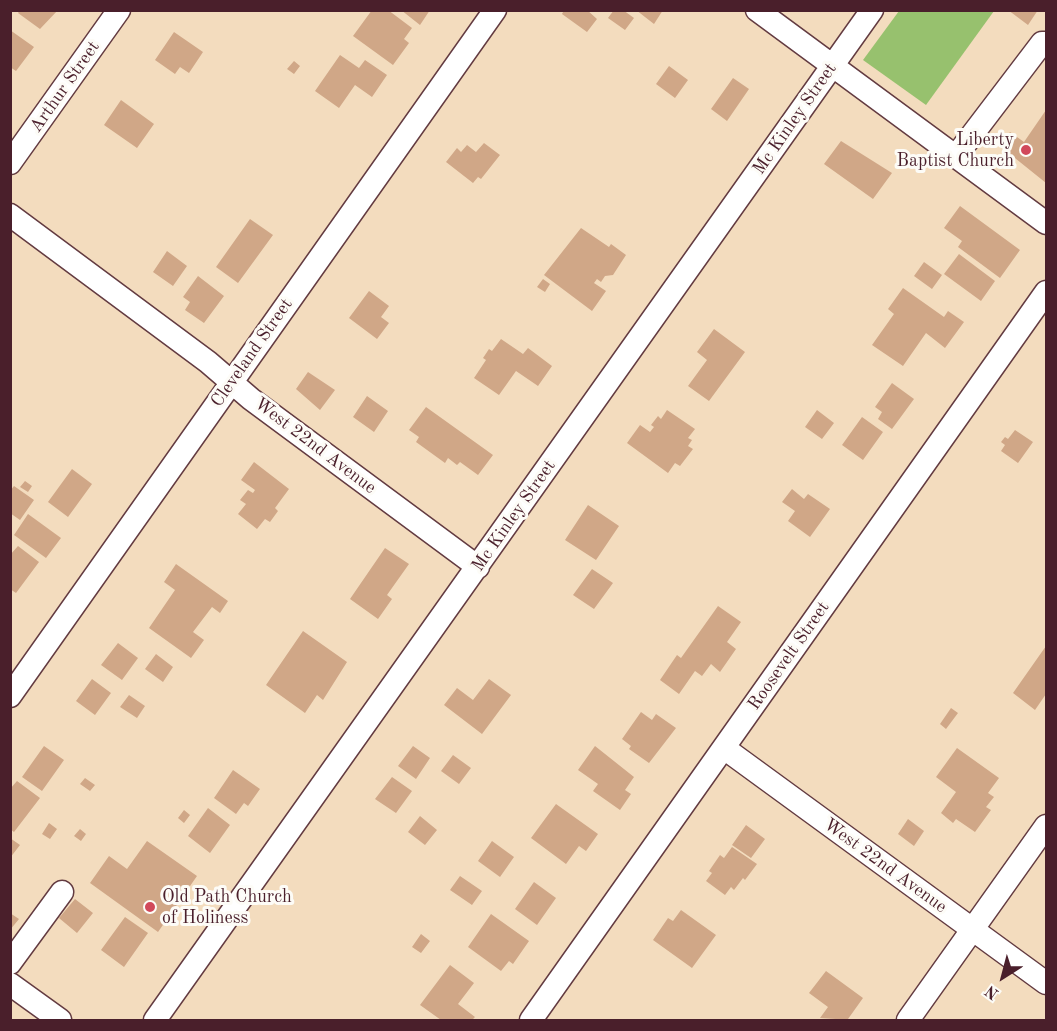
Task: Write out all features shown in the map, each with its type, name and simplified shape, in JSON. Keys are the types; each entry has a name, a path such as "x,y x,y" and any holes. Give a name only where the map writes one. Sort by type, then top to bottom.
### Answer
{"street":[{"name":"Arthur Street","path":"10,163 119,10"},
{"name":"Cleveland Street","path":"10,696 495,10"},
{"path":"757,10 1047,223"},
{"name":"Mc Kinley Street","path":"155,1020 872,10"},
{"path":"956,156 1042,43 1047,43"},
{"name":"West 22nd Avenue","path":"10,215 478,567"},
{"name":"Roosevelt Street","path":"531,1020 1047,292"},
{"name":"West 22nd Avenue","path":"724,748 1047,983"},
{"path":"908,1020 1047,826"},
{"path":"10,963 62,892"},
{"path":"10,984 60,1020"}],"green space":[{"path":"899,11 994,11 926,105 863,60"}],"building":[{"path":"20,10 58,10 40,29 18,13"},
{"path":"372,10 388,10 412,28 404,39 409,43 393,65 353,36"},
{"path":"401,10 430,10 420,25"},
{"path":"564,10 587,10 597,19 587,32 562,14"},
{"path":"614,10 623,10 634,18 625,30 608,18"},
{"path":"636,10 663,10 654,24"},
{"path":"1008,10 1038,10 1028,25"},
{"path":"10,30 34,47 16,71 10,67"},
{"path":"174,32 203,52 189,73 180,67 175,74 155,60"},
{"path":"340,55 359,68 365,60 387,75 372,97 355,85 339,108 315,91"},
{"path":"294,61 300,66 294,74 287,69"},
{"path":"669,66 688,80 675,98 656,84"},
{"path":"733,78 749,89 727,121 711,109"},
{"path":"121,100 154,124 137,148 104,125"},
{"name":"Liberty Baptist Church","path":"1046,110 1046,183 1000,146 1010,132 1024,142"},
{"path":"841,141 892,173 873,199 824,164"},
{"path":"484,143 500,155 481,179 478,177 473,183 446,162 457,148 461,152 467,145 476,152"},
{"path":"960,206 1020,250 1000,278 958,247 962,241 944,228"},
{"path":"250,219 273,235 238,283 216,267"},
{"path":"581,228 609,247 611,244 626,255 613,275 605,276 601,282 597,279 594,283 606,291 592,311 544,275"},
{"path":"167,251 187,266 173,286 153,272"},
{"path":"959,254 995,281 981,301 944,274"},
{"path":"924,262 942,275 932,289 914,276"},
{"path":"198,276 224,296 204,323 185,310 190,302 183,297"},
{"path":"543,279 550,284 545,292 537,287"},
{"path":"903,288 944,317 948,311 964,322 945,348 926,333 903,366 872,345 894,314 888,309"},
{"path":"369,291 389,306 381,317 389,323 377,339 349,318"},
{"path":"714,329 745,352 709,401 688,386 707,360 697,352"},
{"path":"501,339 523,354 528,348 552,366 538,386 516,371 499,395 474,378 486,360 483,358 489,349 492,351"},
{"path":"308,372 335,390 320,410 296,389"},
{"path":"892,383 914,399 892,429 878,419 882,412 875,407"},
{"path":"367,396 388,411 374,432 353,417"},
{"path":"426,407 493,455 478,475 460,462 457,465 448,458 445,463 416,442 419,437 409,430"},
{"path":"667,410 695,429 688,438 692,440 688,446 693,449 680,466 675,463 668,473 627,443 640,425 650,432 654,427 651,425 658,416 661,419"},
{"path":"817,410 834,423 822,439 805,427"},
{"path":"862,417 883,432 863,460 842,445"},
{"path":"1015,430 1033,442 1018,463 1001,451 1005,445 1001,442 1005,437 1008,439"},
{"path":"254,462 289,489 275,508 278,511 270,522 265,519 257,529 238,514 246,504 240,500 248,490 253,493 255,490 241,480"},
{"path":"72,469 92,484 68,517 48,502"},
{"path":"25,481 32,486 28,492 20,487"},
{"path":"14,486 34,500 20,520 10,513 10,491"},
{"path":"792,489 804,499 808,494 830,509 810,537 788,521 795,511 782,502"},
{"path":"588,505 619,526 596,560 565,540"},
{"path":"28,514 61,538 46,558 14,535"},
{"path":"18,546 39,562 16,593 10,589 10,555"},
{"path":"385,548 409,564 387,595 392,599 378,619 350,599"},
{"path":"176,564 228,601 220,613 212,607 193,632 204,640 191,658 149,628 175,590 164,582"},
{"path":"592,569 613,583 594,609 573,595"},
{"path":"718,606 741,622 727,642 736,649 720,672 711,664 702,676 695,671 679,694 660,680 677,655 681,658"},
{"path":"303,631 347,662 323,700 317,695 305,713 266,685"},
{"path":"118,643 138,658 122,680 101,665"},
{"path":"1046,646 1046,694 1035,710 1013,693"},
{"path":"156,654 173,667 163,682 145,669"},
{"path":"92,679 111,693 95,715 76,701"},
{"path":"489,679 511,695 482,734 444,705 457,688 473,700"},
{"path":"129,695 145,706 137,718 120,707"},
{"path":"951,708 958,713 946,729 940,724"},
{"path":"641,712 652,720 656,714 676,728 649,763 629,749 631,746 622,739"},
{"path":"44,746 64,760 42,791 22,777"},
{"path":"413,746 430,758 416,779 398,766"},
{"path":"595,746 634,777 625,790 631,794 620,810 593,791 598,784 578,770"},
{"path":"957,748 999,778 988,793 994,797 986,807 991,810 975,832 956,819 953,823 941,813 956,792 936,777"},
{"path":"453,755 471,768 459,784 441,771"},
{"path":"233,770 260,789 248,806 244,803 236,814 214,798"},
{"path":"392,777 412,791 396,813 375,799"},
{"path":"85,778 95,785 90,791 80,784"},
{"path":"17,781 40,798 14,832 10,829 10,789"},
{"path":"556,804 598,834 586,851 579,846 566,864 531,838"},
{"path":"208,808 230,825 210,853 188,836"},
{"path":"184,810 190,815 184,823 178,818"},
{"path":"420,816 437,830 425,845 408,832"},
{"path":"908,819 924,831 914,846 898,834"},
{"path":"49,823 57,829 50,839 42,834"},
{"path":"746,825 765,839 751,858 732,845"},
{"path":"80,829 86,834 81,841 74,836"},
{"path":"10,838 20,845 10,858"},
{"name":"Old Path Church of Holiness","path":"147,841 197,876 158,932 90,883 109,856 127,869"},
{"path":"492,841 514,857 500,877 478,861"},
{"path":"732,847 757,864 745,880 743,878 734,890 731,887 725,895 706,881 712,873 709,871 720,855 724,858"},
{"path":"460,876 482,891 472,905 450,890"},
{"path":"534,882 556,898 537,925 515,909"},
{"path":"75,899 93,913 77,933 59,918"},
{"path":"681,910 716,935 692,968 653,940 668,918 673,921"},
{"path":"10,913 19,919 10,930"},
{"path":"491,914 529,941 513,964 509,961 501,971 468,947"},
{"path":"125,917 148,933 124,967 101,950"},
{"path":"421,934 430,941 421,953 412,947"},
{"path":"450,965 474,983 458,1004 475,1017 472,1020 441,1020 420,1005"},
{"path":"826,971 863,998 848,1019 851,1020 820,1018 828,1007 809,993"}],"place":[{"name":"Liberty Baptist Church","path":"1026,150"},
{"name":"Old Path Church of Holiness","path":"150,907"}]}
